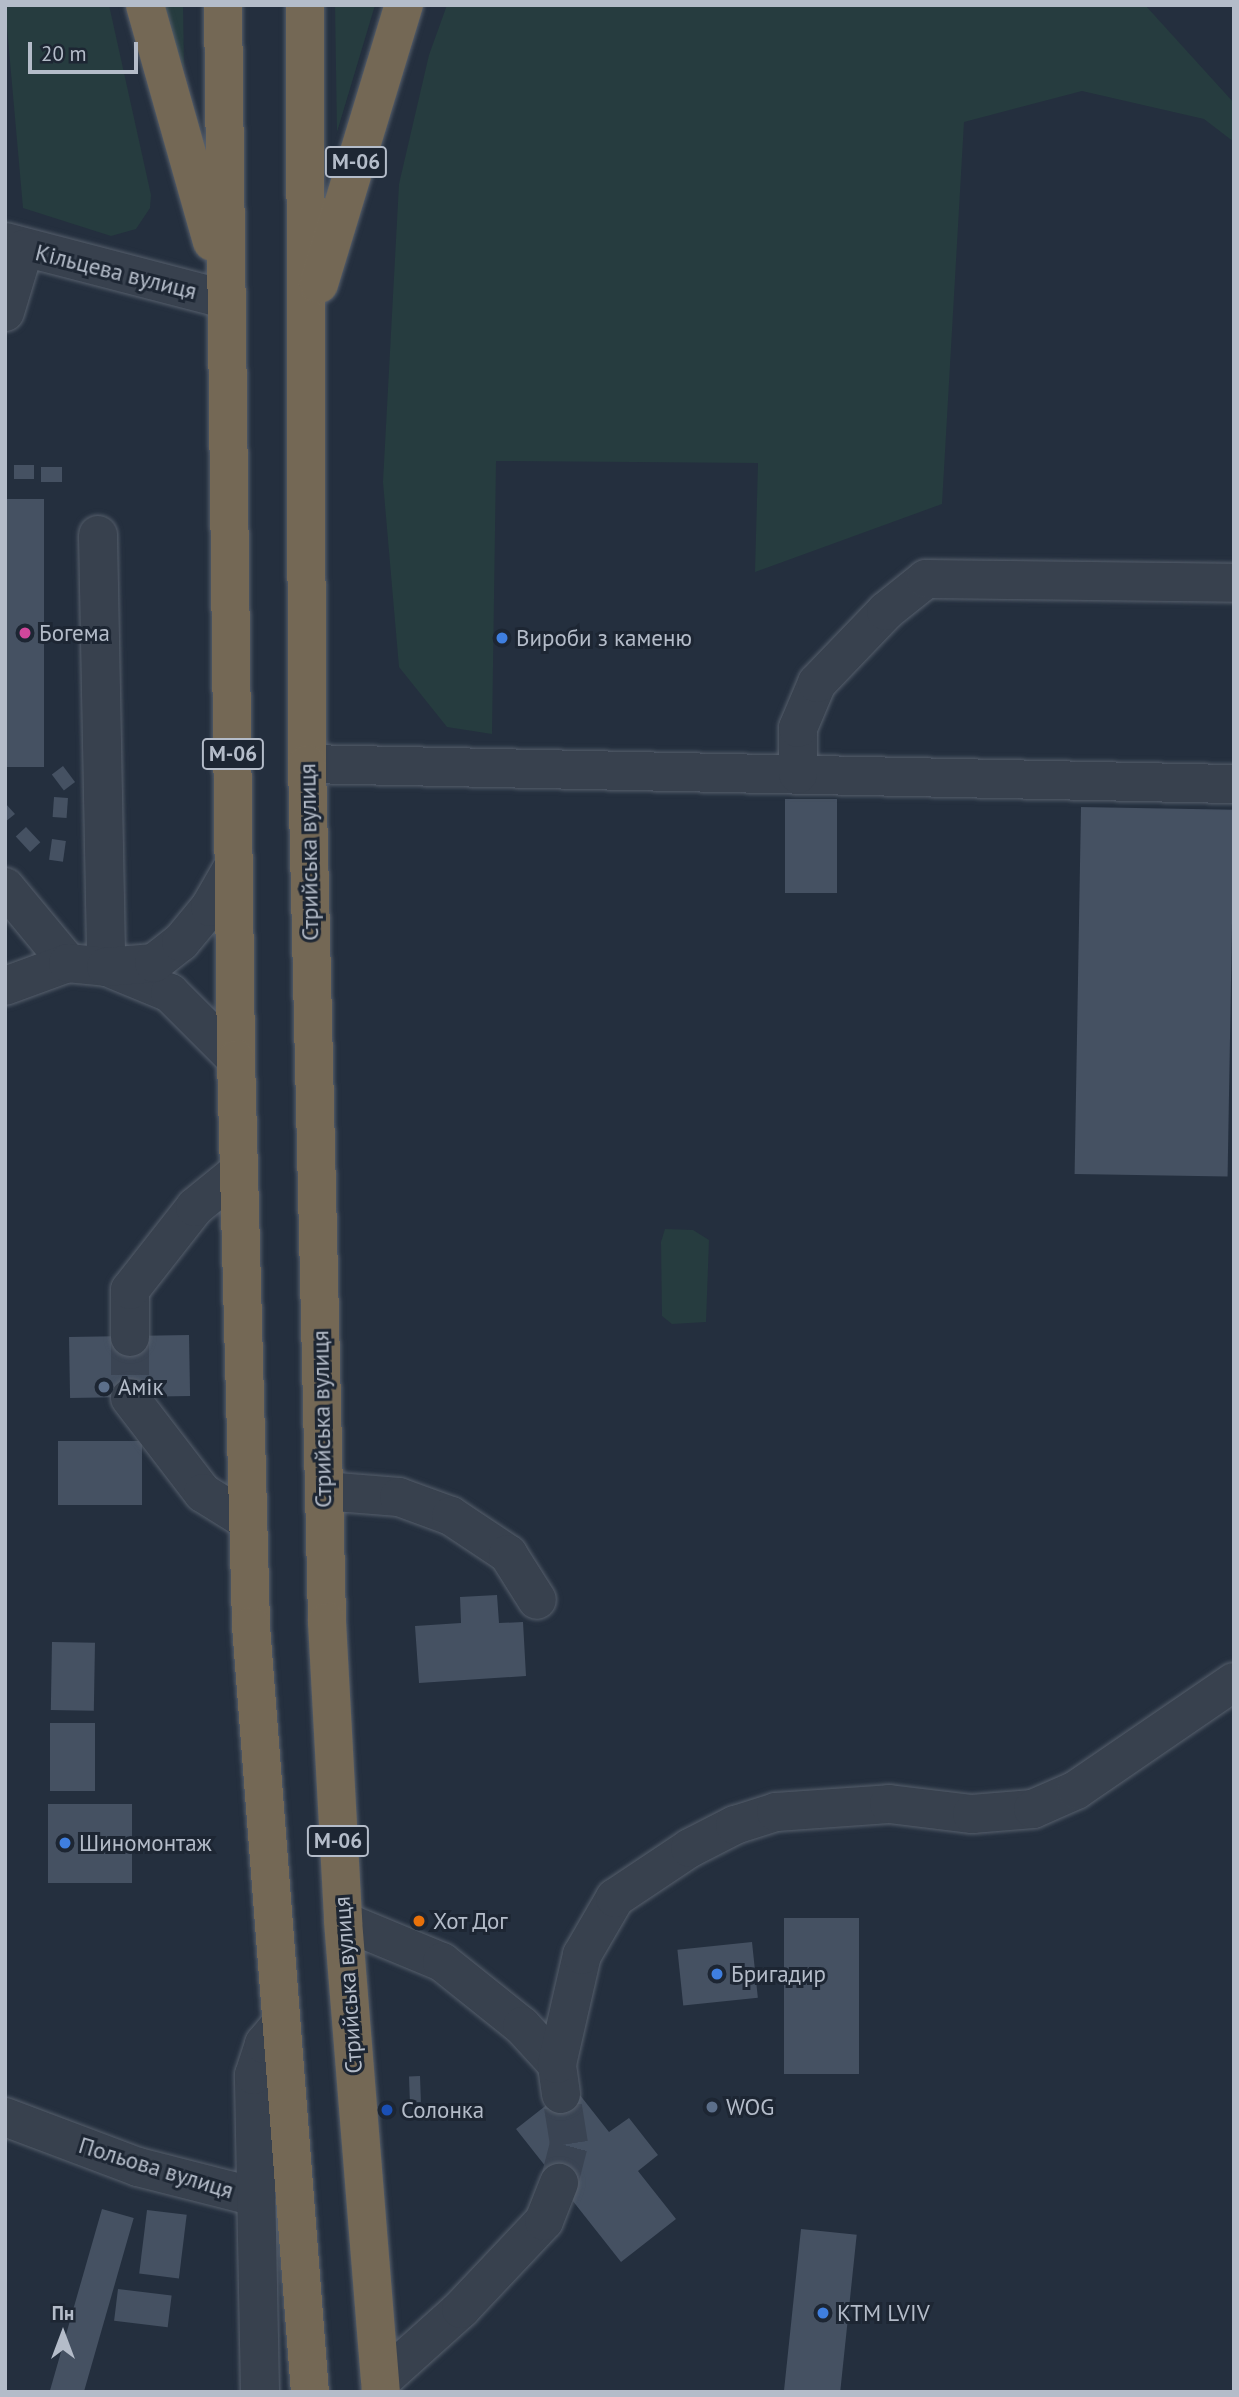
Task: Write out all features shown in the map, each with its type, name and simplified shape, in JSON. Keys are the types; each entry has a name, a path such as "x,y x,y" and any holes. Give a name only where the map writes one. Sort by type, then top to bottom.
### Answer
{"highway":[{"path":"145,5 227,300"},
{"name":"М-06","path":"223,5 236,1059 252,1640 310,2392"},
{"path":"306,5 309,320"},
{"name":"М-06","path":"309,320 404,5"},
{"name":"Стрийська вулиця","path":"309,320 307,764 324,1491 342,1921 381,2387"}],"street":[{"name":"Кільцева вулиця","path":"14,245 227,300"},
{"path":"5,312 14,245"},
{"path":"98,535 106,967"},
{"path":"798,774 798,728 817,683 886,611 926,579 1234,583"},
{"path":"307,764 1234,784"},
{"path":"5,986 68,964 106,967 154,963 181,942 224,887 234,865"},
{"path":"5,887 68,964"},
{"path":"106,967 170,993 236,1059"},
{"path":"130,1337 130,1290 195,1207 239,1172"},
{"path":"130,1398 203,1493 248,1521"},
{"path":"324,1491 399,1497 451,1516 508,1553 537,1601"},
{"path":"342,1921 442,1962 522,2026 559,2079 582,1955 615,1898 690,1848 735,1825 776,1812 889,1804 972,1814 1033,1809 1076,1790 1234,1682"},
{"name":"Польова вулиця","path":"5,2117 138,2167 256,2197 254,2075 264,2044 281,2024"},
{"path":"381,2387 461,2309 544,2221 559,2183"},
{"path":"256,2197 260,2392"}],"green space":[{"path":"5,5 109,5 151,195 150,208 136,229 111,236 23,208"},
{"path":"160,5 183,5 184,69"},
{"path":"335,5 375,5 337,132"},
{"path":"447,5 1145,5 1234,103 1234,142 1204,119 1082,91 964,122 942,504 755,572 758,463 496,461 492,734 447,727 399,667 383,482 399,184 429,55"},
{"path":"665,1229 693,1230 709,1240 706,1322 672,1324 662,1316 661,1242"}],"building":[{"path":"14,465 34,465 34,479 14,479"},
{"path":"41,467 62,467 62,482 41,482"},
{"name":"Богема","path":"5,499 44,499 44,767 5,767"},
{"path":"63,766 75,782 64,790 52,774"},
{"path":"54,797 68,798 67,818 53,817"},
{"path":"785,799 837,799 837,893 785,893"},
{"path":"5,803 15,814 5,822"},
{"path":"1081,807 1234,810 1228,1177 1075,1174"},
{"path":"26,827 40,842 30,852 16,837"},
{"path":"52,839 66,841 63,862 49,860"},
{"path":"189,1335 190,1396 70,1398 69,1337"},
{"path":"58,1441 142,1441 142,1505 58,1505"},
{"path":"497,1595 499,1623 523,1622 526,1676 419,1683 415,1626 461,1623 460,1597"},
{"path":"52,1642 95,1643 94,1711 51,1710"},
{"path":"50,1723 95,1723 95,1791 50,1791"},
{"path":"48,1804 132,1804 132,1883 48,1883"},
{"path":"784,1918 859,1918 859,2074 784,2074"},
{"name":"Бригадир","path":"752,1942 758,1998 683,2006 677,1950"},
{"path":"409,2076 420,2076 421,2102 410,2102"},
{"path":"572,2085 609,2132 629,2118 658,2155 638,2171 676,2219 621,2262 516,2129"},
{"path":"102,2209 134,2218 84,2392 50,2391"},
{"path":"147,2210 187,2215 179,2278 139,2274"},
{"name":"KTM LVIV","path":"801,2229 857,2235 840,2392 784,2391"},
{"path":"118,2289 172,2296 168,2327 114,2321"}],"tunnel":[{"path":"130,1337 130,1398"},
{"path":"559,2183 569,2144 561,2094"}],"place":[{"name":"Богема","path":"25,633"},
{"name":"Вироби з каменю","path":"502,638"},
{"name":"Амік","path":"104,1387"},
{"name":"Шиномонтаж","path":"65,1843"},
{"name":"Хот Дог","path":"419,1921"},
{"name":"Бригадир","path":"717,1974"},
{"name":"WOG","path":"712,2107"},
{"name":"Солонка","path":"387,2110"},
{"name":"KTM LVIV","path":"823,2313"}]}
